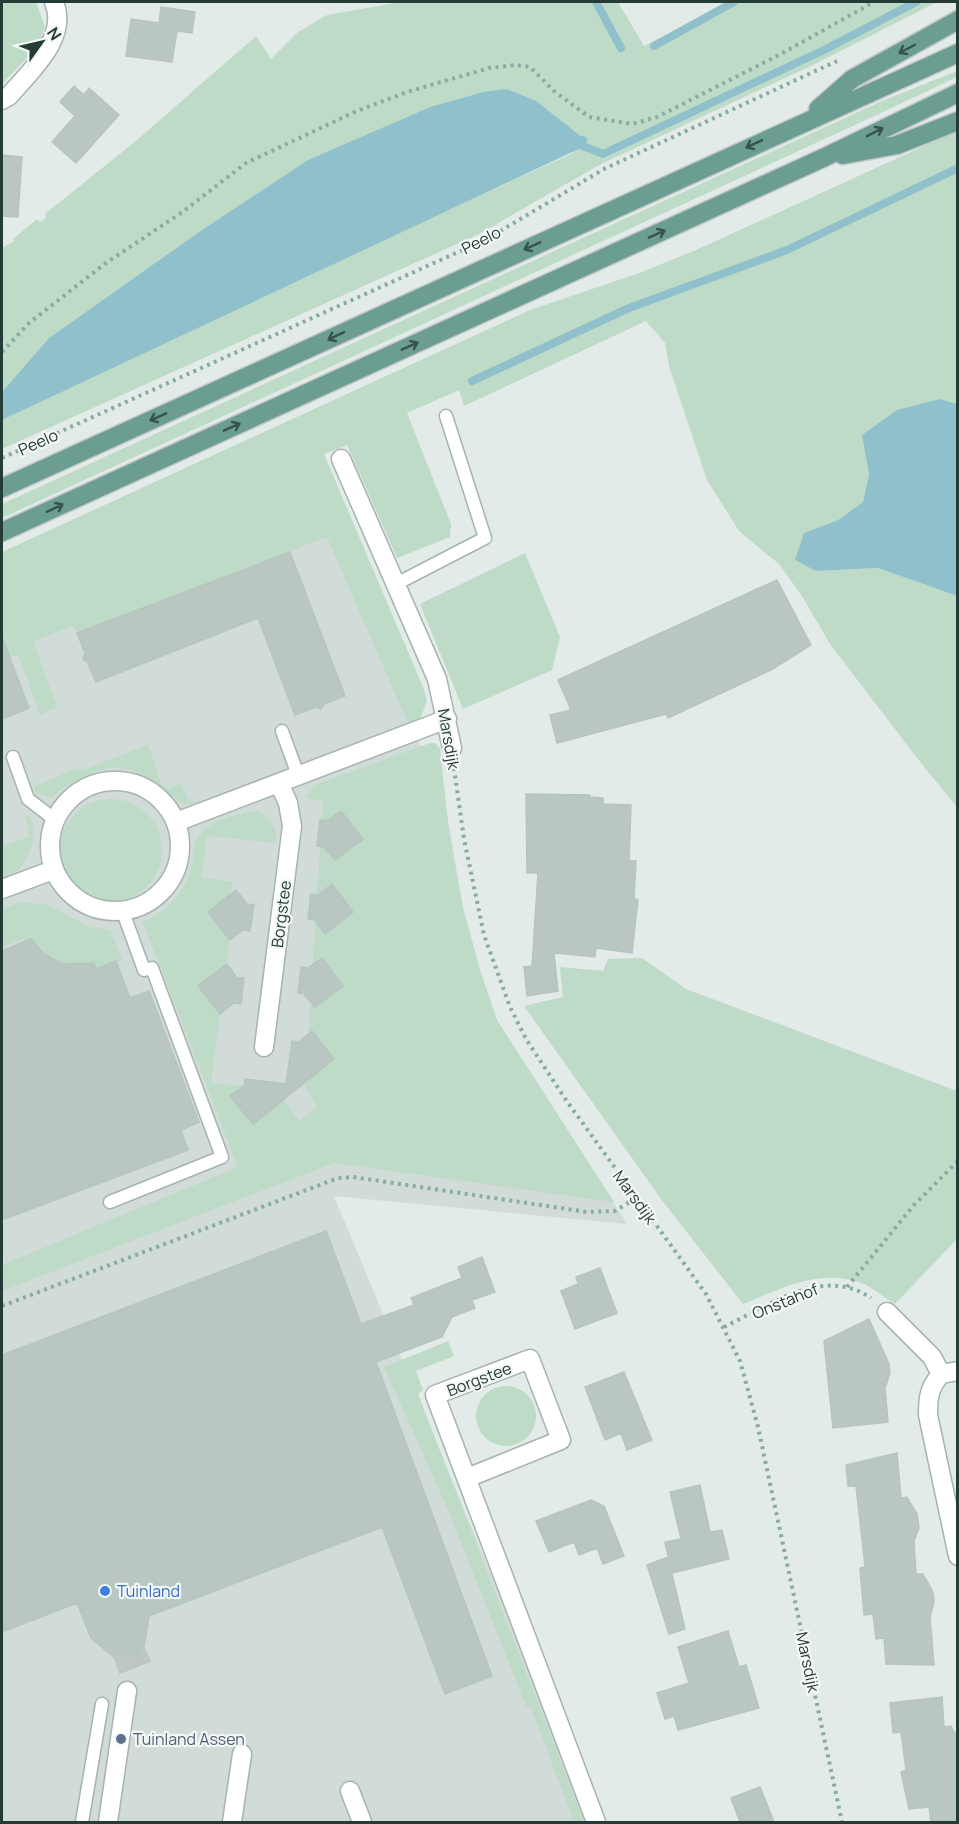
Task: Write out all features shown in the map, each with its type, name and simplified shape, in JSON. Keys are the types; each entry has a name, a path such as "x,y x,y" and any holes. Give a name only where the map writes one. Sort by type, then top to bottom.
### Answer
{"main road":[{"path":"807,119 852,79 957,20"},
{"name":"Peelo","path":"2,488 807,119 957,53"},
{"path":"2,532 823,159 957,93"},
{"path":"823,159 897,145 957,121"}],"street":[{"path":"2,100 9,96 43,55 55,35 58,10 54,2"},
{"name":"Marsdijk","path":"341,459 437,679 452,748"},
{"path":"176,822 447,719"},
{"path":"105,781 127,782 148,789 165,803 176,822 181,845 177,869 165,890 146,904 123,912 106,912 89,908 68,892 53,870 49,844 54,819 67,801 84,788 105,781"},
{"name":"Borgstee","path":"264,1047 292,826 288,803 279,783"},
{"path":"2,890 53,870"},
{"path":"887,1312 949,1373 932,1384 928,1396 928,1415 957,1556"},
{"name":"Borgstee","path":"466,1478 561,1440 531,1359 435,1395 466,1478 596,1822"},
{"path":"108,1822 126,1691"},
{"path":"232,1822 242,1754"},
{"path":"350,1791 362,1822"}],"lane":[{"path":"396,584 485,538 446,416"},
{"path":"282,731 298,775"},
{"path":"13,757 28,799 54,819"},
{"path":"110,1202 222,1157 152,968 144,970 123,912"},
{"path":"82,1822 102,1704"}],"path":[{"path":"2,352 29,323 89,276 246,163 357,111 407,92 489,68 516,65 530,67 554,91 589,117 632,124 657,117 779,55 874,2"},
{"name":"Peelo","path":"2,458 487,239 604,169 838,60"},
{"name":"Marsdijk","path":"452,748 464,839 484,935 510,1007 526,1039 555,1082 706,1294 740,1360 758,1427 842,1822"},
{"name":"Onstahof","path":"724,1327 809,1288 834,1285 847,1287 914,1205 957,1161"},
{"path":"2,1306 338,1178 353,1177 587,1212 615,1211 636,1198"}],"shaded area":[{"path":"315,503 409,725 442,784 463,908 497,1020 627,1224 334,1196 594,1822 2,1822 2,623"}],"green space":[{"path":"2,2 36,2 45,27 42,35 43,41 2,84"},
{"path":"401,2 618,2 644,46 729,2 937,2 815,64 601,164 479,234 2,449 2,420 408,228 571,154 584,142 583,139 483,92 430,107 309,160 199,232 49,338 2,392 2,248 14,241 13,239 37,219 40,222 46,218 45,214 137,140 256,36 271,59 298,32 327,15"},
{"path":"957,71 957,77 881,113 2,518 2,504 882,101"},
{"path":"957,131 957,404 940,399 863,434 869,474 863,502 838,520 804,533 816,571 878,568 957,596 957,807 830,644 802,596 779,564 739,531 707,480 669,366 665,343 646,321 464,406 459,390 407,413 451,524 450,537 397,558 347,445 324,454 423,687 427,701 420,720 409,725 327,537 77,633 73,626 33,641 57,707 40,715 18,654 2,661 2,552 530,310 642,272 696,250"},
{"path":"525,553 560,637 552,670 463,709 420,604"},
{"path":"435,743 440,749 449,832 463,908 497,1020 614,1202 334,1163 2,1291 2,1265 238,1167 143,922 168,906 181,891 189,874 195,843 200,833 214,823 231,816 257,811 272,824 276,832 277,843 207,836 201,877 232,882 228,953 211,1083 277,1089 299,1121 318,1107 305,1086 323,802 306,798 315,785"},
{"path":"148,745 161,784 168,789 181,783 188,801 198,801 191,805 184,804 145,777 120,768 95,771 72,782 51,798 37,793 33,787 77,768 82,770"},
{"path":"111,799 131,803 147,814 158,830 162,850 158,870 147,886 131,897 111,901 91,897 75,886 64,870 60,850 64,830 75,814 91,803"},
{"path":"25,816 29,816 34,827 31,847 26,860 20,867 2,877 2,847 30,836"},
{"path":"21,902 48,905 89,927 110,930 122,960 92,973 44,960 23,939 2,947 2,909"},
{"path":"642,958 686,989 957,1091 957,1239 895,1304 859,1282 829,1278 800,1282 743,1304 661,1199 524,1006 563,997 560,967 603,971 608,959"},
{"path":"448,1341 454,1356 416,1371 423,1390 418,1394 584,1822 574,1822 531,1708 526,1706 446,1505 384,1367"},
{"path":"500,1386 512,1386 523,1391 531,1399 536,1416 534,1428 523,1441 512,1446 500,1446 489,1441 481,1433 476,1422 476,1410 481,1399 489,1391"}],"water":[{"path":"507,89 536,101 583,138 583,147 2,420 2,392 49,338 199,232 308,160 430,107 483,92"},
{"path":"940,399 957,404 957,596 878,568 816,571 795,560 804,533 838,520 863,502 869,474 862,435 897,410"}],"building":[{"path":"161,7 195,12 192,33 177,31 172,62 126,56 131,19 159,23"},
{"path":"74,86 84,95 89,88 119,115 76,163 52,142 75,116 60,102"},
{"path":"2,155 22,157 18,217 2,216"},
{"path":"290,552 345,696 324,704 321,709 316,707 295,715 258,618 96,682 87,662 83,659 85,653 77,633"},
{"path":"777,580 811,645 771,670 668,718 666,714 557,743 550,715 571,710 558,680"},
{"path":"2,641 29,708 2,719"},
{"path":"526,794 590,795 589,797 603,798 603,804 631,805 629,861 636,861 634,898 638,900 632,953 596,948 595,957 554,953 558,991 527,996 524,967 532,966 538,873 527,873"},
{"path":"341,811 363,839 335,860 324,847 317,846 320,820 327,821"},
{"path":"332,884 353,912 325,934 315,920 308,919 311,894 318,895"},
{"path":"236,890 247,904 254,905 250,931 243,930 230,940 208,912"},
{"path":"31,939 44,954 62,964 94,963 96,969 116,961 130,998 149,991 199,1122 181,1130 188,1150 2,1220 2,951"},
{"path":"322,958 343,986 315,1007 304,994 298,993 301,967 308,968"},
{"path":"227,964 237,978 244,978 241,1004 234,1003 220,1014 198,986"},
{"path":"312,1031 334,1059 253,1124 230,1096 244,1086 245,1079 286,1084 292,1041 298,1042"},
{"path":"326,1231 361,1324 414,1305 411,1298 462,1278 458,1267 482,1257 495,1292 472,1300 475,1308 452,1317 442,1337 376,1362 492,1676 445,1694 382,1527 149,1616 144,1647 150,1661 120,1673 115,1658 91,1638 77,1603 2,1632 2,1355"},
{"path":"600,1268 617,1313 575,1329 561,1291 578,1284 576,1277"},
{"path":"869,1319 889,1364 890,1373 885,1388 888,1422 833,1428 824,1341"},
{"path":"624,1372 652,1440 627,1450 621,1433 605,1440 585,1387"},
{"path":"897,1453 901,1498 907,1497 917,1514 919,1528 914,1541 916,1574 923,1574 933,1592 934,1602 930,1617 934,1665 886,1664 884,1638 876,1639 873,1614 864,1615 860,1568 865,1567 856,1486 848,1486 846,1465"},
{"path":"700,1485 710,1532 722,1530 729,1559 672,1573 665,1542 681,1539 670,1492"},
{"path":"591,1500 604,1506 624,1556 603,1564 597,1548 579,1555 574,1542 549,1552 536,1521"},
{"path":"668,1557 685,1629 669,1634 647,1565"},
{"path":"728,1631 739,1667 746,1665 759,1708 678,1730 674,1716 665,1719 657,1693 689,1683 678,1647"},
{"path":"942,1697 944,1727 951,1726 957,1737 957,1822 931,1822 929,1807 909,1809 901,1772 906,1770 901,1732 893,1733 890,1703"},
{"path":"760,1787 774,1822 740,1822 731,1798"}],"waterway":[{"path":"596,2 621,48"},
{"path":"654,46 734,2"},
{"path":"583,140 578,144 603,154 826,49 916,2"},
{"path":"472,381 629,308 787,250 958,168"}],"tunnel":[{"path":"117,1665 147,1654"}],"place":[{"name":"Tuinland","path":"105,1591"},
{"name":"Tuinland Assen","path":"121,1739"}]}
